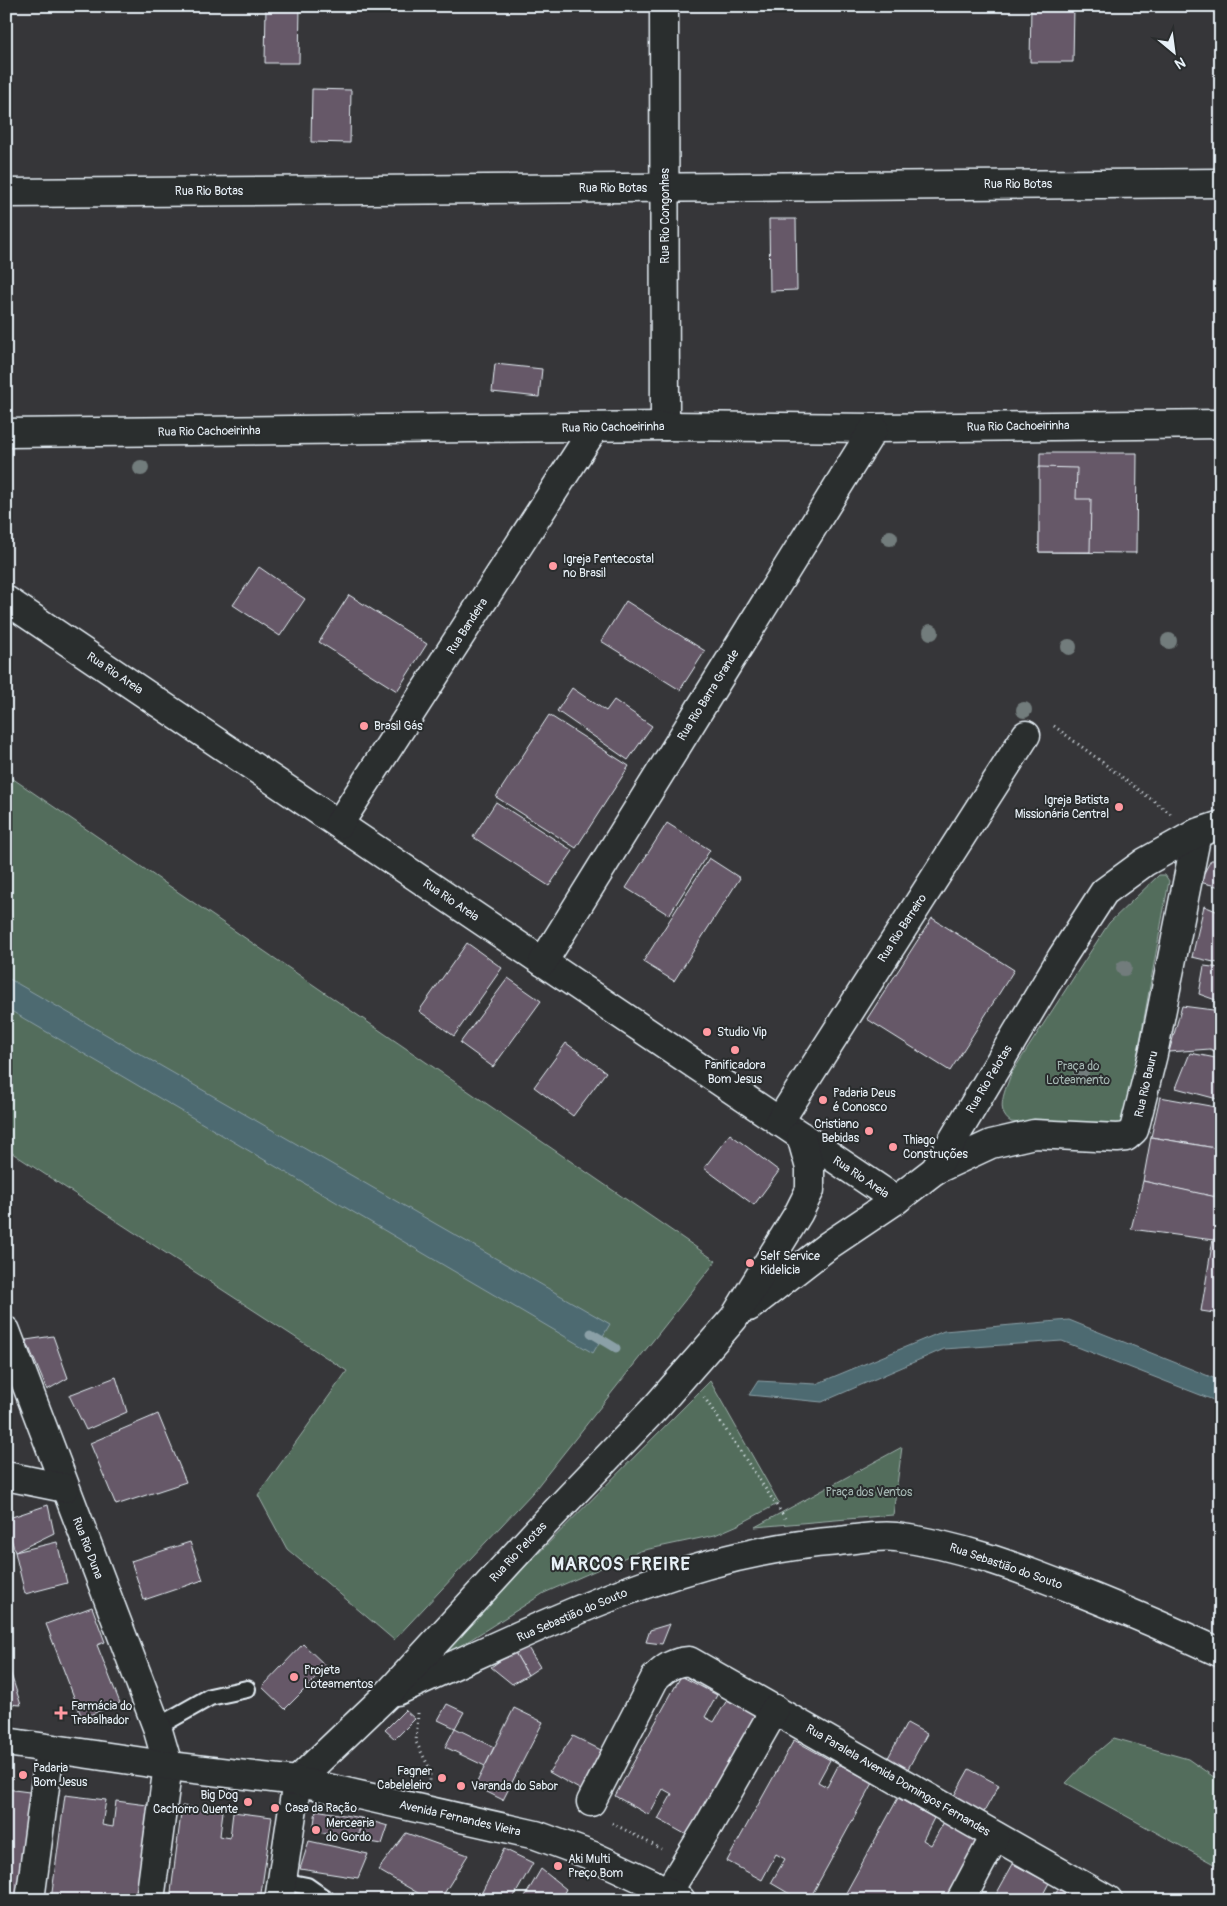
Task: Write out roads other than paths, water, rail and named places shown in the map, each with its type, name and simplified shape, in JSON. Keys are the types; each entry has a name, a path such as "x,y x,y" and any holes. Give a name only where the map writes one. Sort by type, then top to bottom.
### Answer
{"street":[{"name":"Rua Rio Congonhas","path":"664,6 665,426"},
{"name":"Rua Rio Botas","path":"6,193 1221,183"},
{"name":"Rua Rio Cachoeirinha","path":"6,434 665,426 874,428 1221,424"},
{"name":"Rua Bandeira","path":"339,824 595,427"},
{"name":"Rua Rio Barra Grande","path":"543,962 874,428"},
{"name":"Rua Rio Areia","path":"6,600 896,1200"},
{"name":"Rua Rio Barreiro","path":"790,1129 1026,735"},
{"name":"Rua Rio Pelotas","path":"734,1318 829,1245 896,1200 935,1170 1062,957 1104,892 1145,862 1209,829"},
{"name":"Rua Rio Bauru","path":"935,1170 1006,1139 1034,1134 1117,1138 1126,1136 1134,1130 1209,829"},
{"name":"Rua Rio Pelotas","path":"297,1781 386,1696 541,1526 656,1407 734,1318 798,1214 810,1190 810,1168 790,1129"},
{"name":"Rua Rio Duna","path":"6,1331 157,1727 168,1765"},
{"path":"6,1476 65,1488"},
{"name":"Rua Sebastião do Souto","path":"386,1696 601,1600 714,1562 803,1544 893,1537 952,1546 1020,1568 1155,1622 1221,1653"},
{"name":"Rua Paralela Avenida Domingos Fernandes","path":"591,1802 655,1678 665,1668 677,1662 689,1661 1108,1900"},
{"path":"674,1896 686,1862 774,1709"},
{"name":"Avenida Fernandes Vieira","path":"6,1742 297,1781 536,1834 593,1856 674,1896"},
{"path":"30,1900 50,1749"},
{"path":"150,1900 168,1765"},
{"path":"280,1891 297,1781"},
{"path":"960,1900 996,1836"}],"lane":[{"path":"157,1727 210,1697 247,1689"},
{"path":"280,1891 307,1886 328,1900"}],"water":[{"path":"6,977 610,1324 593,1353 6,1008"},
{"path":"1069,1320 1221,1381 1221,1403 1062,1341 944,1349 822,1402 749,1395 758,1381 816,1384 944,1331"}],"waterway":[{"path":"591,1333 616,1348"}],"place":[{"name":"Igreja Pentecostal no Brasil","path":"553,566"},
{"name":"Brasil Gás","path":"364,726"},
{"name":"Igreja Batista Missionária Central","path":"1119,807"},
{"name":"Studio Vip","path":"707,1032"},
{"name":"Panificadora Bom Jesus","path":"735,1050"},
{"name":"Padaria Deus é Conosco","path":"823,1100"},
{"name":"Cristiano Bebidas","path":"869,1131"},
{"name":"Thiago Construções","path":"893,1147"},
{"name":"Self Service Kidelicia","path":"750,1263"},
{"name":"Projeta Loteamentos","path":"294,1677"},
{"name":"Farmácia do Trabalhador","path":"61,1713"},
{"name":"Padaria Bom Jesus","path":"23,1775"},
{"name":"Fagner Cabeleleiro","path":"442,1778"},
{"name":"Varanda do Sabor","path":"461,1786"},
{"name":"Big Dog Cachorro Quente","path":"248,1802"},
{"name":"Casa da Ração","path":"275,1808"},
{"name":"Mercearia do Gordo","path":"316,1830"},
{"name":"Aki Multi Preço Bom","path":"558,1866"}],"district":[{"name":"MARCOS FREIRE","path":"621,1564"}],"park label":[{"name":"Praça do Loteamento","path":"1078,1073"},
{"name":"Praça dos Ventos","path":"869,1492"}]}
